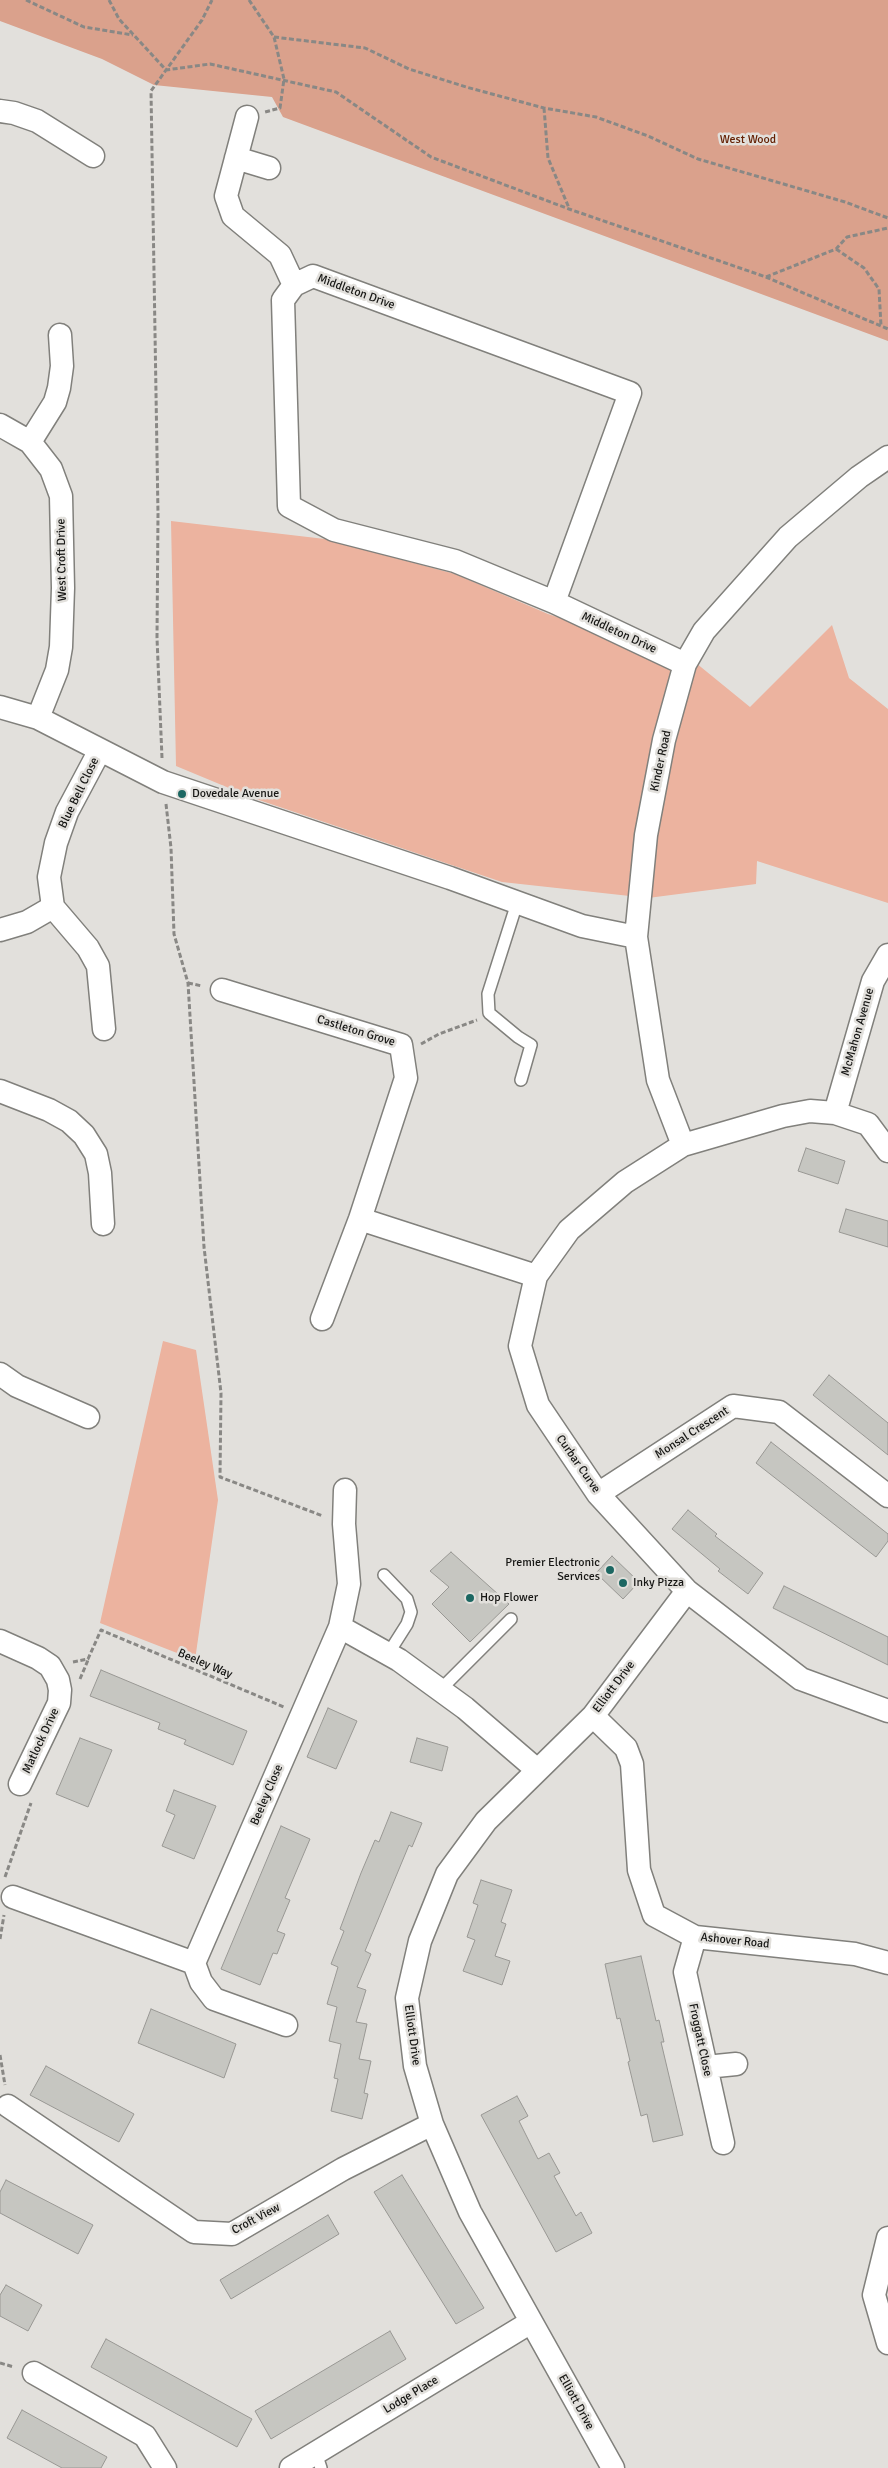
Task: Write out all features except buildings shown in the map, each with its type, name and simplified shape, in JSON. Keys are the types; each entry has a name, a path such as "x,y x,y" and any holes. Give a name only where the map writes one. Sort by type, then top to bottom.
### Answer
{"street":[{"path":"0,111 37,120 93,156"},
{"path":"247,117 226,196 233,216 280,255 294,285"},
{"path":"236,158 269,168"},
{"name":"Middleton Drive","path":"554,602 630,393 313,276 294,285 283,300 289,506 334,530 455,561 554,602 685,664"},
{"path":"30,442 55,402 59,388 62,366 60,335"},
{"name":"West Croft Drive","path":"0,425 30,442 51,468 61,496 63,588 61,648 58,670 38,718"},
{"name":"Kinder Road","path":"683,1145 658,1080 636,937 646,835 664,740 685,664 704,631 788,536 859,477 888,457"},
{"path":"0,707 38,718 163,782 582,926 636,937"},
{"name":"Blue Bell Close","path":"53,907 50,876 56,843 67,812 100,750"},
{"path":"0,930 27,922 53,907 88,948 98,966 104,1029"},
{"name":"McMahon Avenue","path":"835,1114 872,981 888,955"},
{"name":"Castleton Grove","path":"222,990 401,1045 406,1078 360,1219 322,1319"},
{"path":"0,1091 48,1110 69,1121 84,1135 96,1154 100,1173 103,1224"},
{"path":"683,1145 783,1116 810,1111 835,1114 868,1124 888,1151"},
{"name":"Curbar Curve","path":"683,1145 625,1182 569,1230 536,1276 520,1346 538,1405 598,1494 687,1591 801,1679 888,1712"},
{"path":"360,1219 536,1276"},
{"path":"0,1374 17,1386 88,1418"},
{"name":"Monsal Crescent","path":"598,1494 733,1406 779,1412 888,1496"},
{"name":"Beeley Close","path":"194,1963 340,1627 349,1584 344,1524 345,1490"},
{"name":"Elliott Drive","path":"613,2468 470,2212 432,2124 415,2066 407,1998 420,1941 447,1874 486,1821 536,1769 593,1716 687,1591"},
{"path":"340,1627 388,1654 465,1708 536,1769"},
{"path":"0,1641 38,1658 50,1666"},
{"name":"Matlock Drive","path":"20,1784 59,1703 60,1690 58,1680 50,1666"},
{"name":"Ashover Road","path":"593,1716 626,1748 632,1764 639,1870 654,1915 695,1937 855,1954 888,1963"},
{"path":"6,1895 194,1963 201,1982 214,1999 286,2025"},
{"name":"Froggatt Close","path":"695,1937 685,1972 723,2143"},
{"path":"706,2067 736,2064"},
{"name":"Croft View","path":"8,2106 194,2232 232,2234 343,2170 432,2124"},
{"path":"888,2238 874,2294 888,2343"},
{"name":"Lodge Place","path":"291,2468 319,2460 531,2322"},
{"path":"34,2373 145,2436 165,2468"}],"lane":[{"path":"517,903 488,994 491,1014 518,1037 531,1044 521,1080"},
{"path":"384,1575 407,1599 412,1612 407,1624 388,1654"},
{"path":"440,1690 511,1619"}],"path":[{"path":"26,0 84,27 133,35"},
{"path":"109,0 119,19 166,70"},
{"path":"212,0 202,20 152,91 158,485 157,638 163,782 171,848 174,934 188,983 204,1247 221,1393 220,1476 344,1524"},
{"path":"249,0 274,37 284,79 280,108"},
{"path":"274,37 365,48 409,69 544,108 596,116 698,159 845,202 888,218"},
{"path":"166,70 210,64 336,92 431,157 569,209 766,277 888,329"},
{"path":"544,108 548,158 569,209"},
{"path":"766,277 836,248 847,236 888,228"},
{"path":"836,248 864,268 879,288 881,326"},
{"path":"402,1054 439,1034 491,1014"},
{"name":"Beeley Way","path":"50,1666 88,1659 101,1630 302,1715"},
{"path":"0,1939 6,1895 34,1795 20,1784"}],"shaded area":[{"path":"171,521 325,539 455,574 548,614 696,663 750,707 832,625 849,678 888,709 888,903 757,861 756,884 648,898 502,882 253,798 176,766"},
{"path":"163,1341 196,1350 218,1500 195,1660 100,1623"}],"green space":[{"name":"West Wood","path":"0,0 888,0 888,341 283,117 272,97 154,85 102,59 0,21"}],"place":[{"name":"Dovedale Avenue","path":"182,794"},
{"name":"Premier Electronic Services","path":"610,1570"},
{"name":"Inky Pizza","path":"623,1583"},
{"name":"Hop Flower","path":"470,1598"}]}
